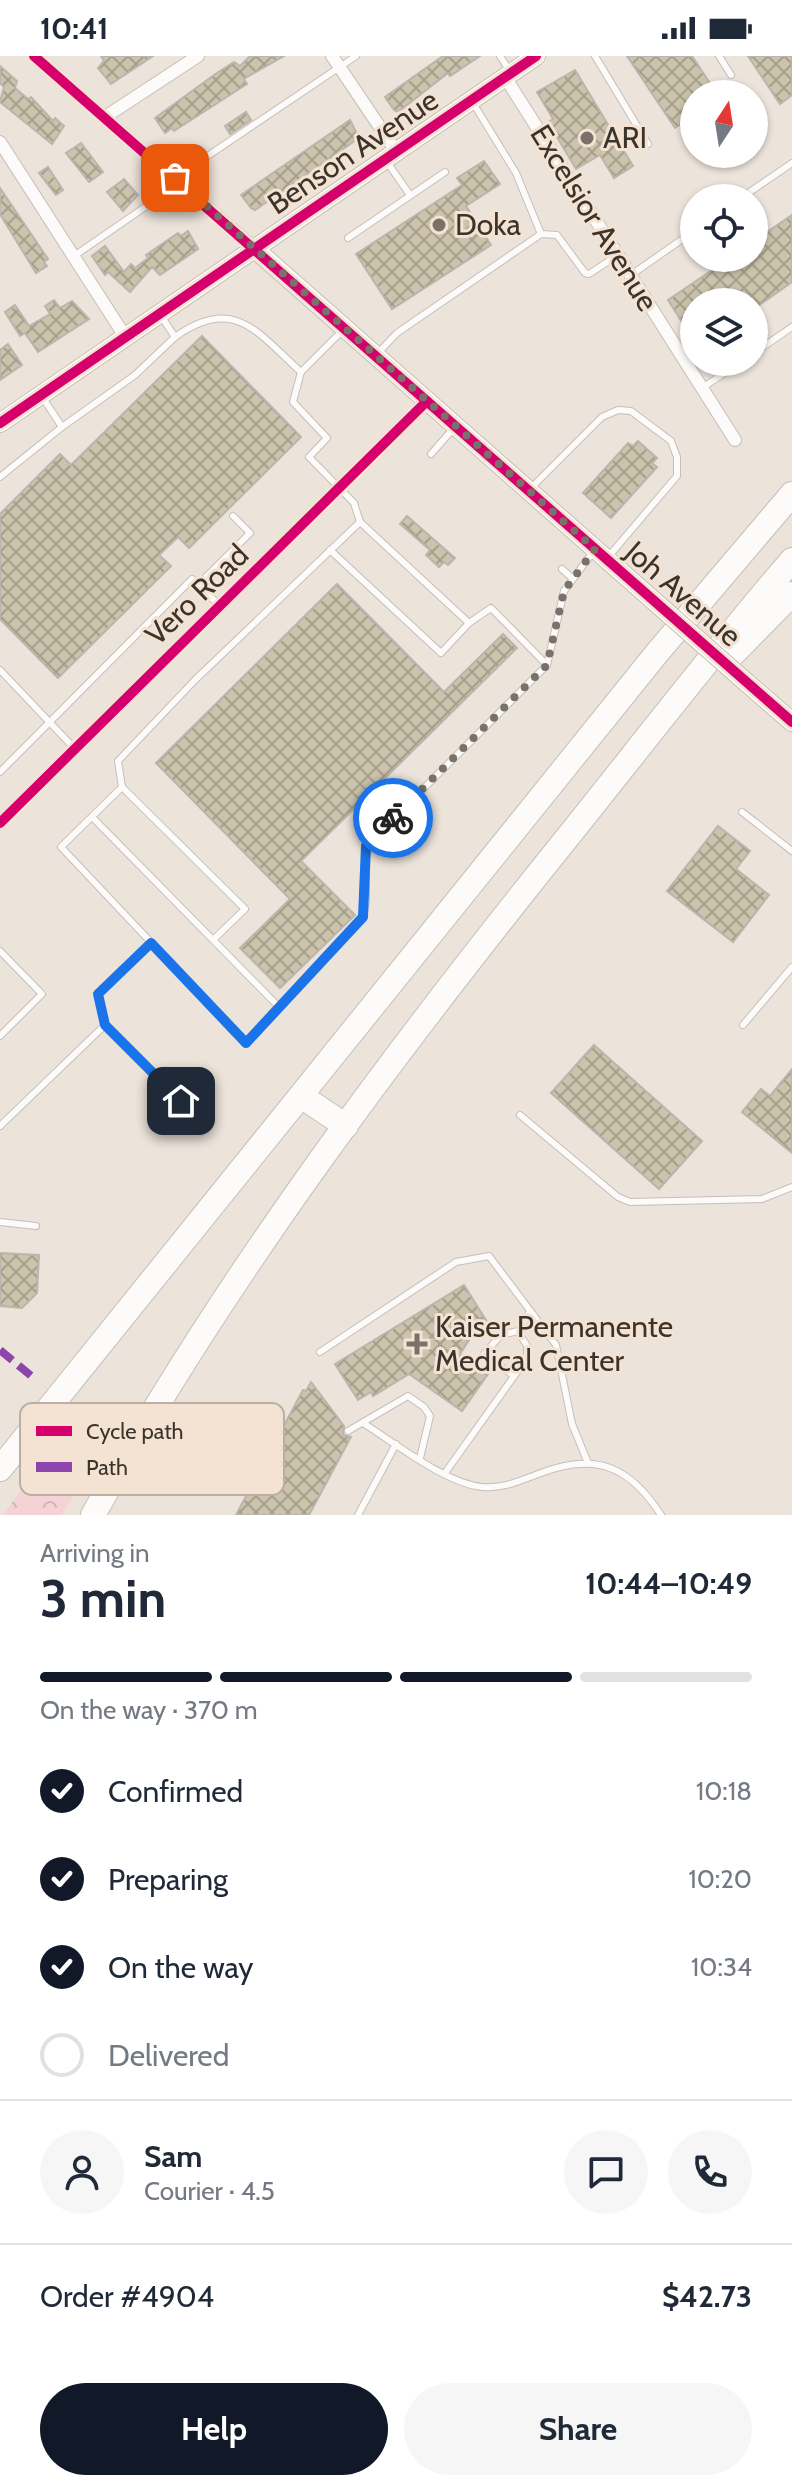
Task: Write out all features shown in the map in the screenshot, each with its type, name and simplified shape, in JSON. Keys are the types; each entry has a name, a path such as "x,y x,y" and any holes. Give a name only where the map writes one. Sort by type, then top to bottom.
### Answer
{"highway":[{"path":"657,653 733,550 792,480"},
{"path":"54,1403 657,653 792,494"},
{"path":"160,1403 346,1126 493,930 792,560"},
{"path":"635,752 792,594"},
{"path":"301,1096 346,1126"},
{"path":"0,1467 20,1445"},
{"path":"93,1515 104,1495"}],"street":[{"path":"105,117 198,56"},
{"name":"Benson Avenue","path":"0,423 536,56"},
{"path":"39,57 255,249"},
{"path":"336,62 391,155"},
{"name":"Excelsior Avenue","path":"508,75 735,440"},
{"path":"0,142 126,338"},
{"name":"Joh Avenue","path":"255,249 792,722"},
{"name":"Vero Road","path":"0,823 427,401"}],"lane":[{"path":"73,257 336,62 356,56"},
{"path":"500,56 508,75"},
{"path":"595,56 648,144"},
{"path":"719,56 731,75"},
{"path":"471,100 516,173 541,234"},
{"path":"391,155 410,195"},
{"path":"761,184 792,163"},
{"path":"348,238 445,172"},
{"path":"375,356 397,333 541,234 557,235 585,273 589,274 618,255"},
{"path":"631,275 680,241"},
{"path":"160,315 175,337"},
{"path":"0,477 62,427 135,375 175,337 205,318 232,318 258,332 301,372"},
{"path":"768,343 792,327"},
{"path":"344,329 301,372 293,402 327,438 309,457 354,503 360,522 469,623"},
{"path":"702,388 720,376"},
{"path":"41,395 62,427"},
{"path":"122,787 61,847 246,1043 363,917 366,846 547,665 564,591 572,578 601,554 677,476 677,457 671,441 631,411 618,410 602,417 528,490"},
{"path":"431,454 456,426"},
{"path":"198,585 250,533 233,516"},
{"path":"214,939 245,909 122,787 118,761 360,522"},
{"path":"330,550 441,653 469,623 491,608 547,665"},
{"path":"562,569 572,578"},
{"path":"0,772 192,579 220,606"},
{"path":"0,670 75,749"},
{"path":"742,812 792,851"},
{"path":"92,817 279,1007"},
{"path":"151,943 98,994 105,1025 200,1120"},
{"path":"0,951 42,994 0,1036"},
{"path":"743,1025 792,967"},
{"path":"0,1126 105,1025"},
{"path":"520,1115 618,1197 630,1202 762,1199 792,1187"},
{"path":"0,1222 36,1226"},
{"path":"320,1352 456,1262 489,1256 559,1354 569,1414 588,1463"},
{"path":"514,1376 484,1354 501,1335 518,1331 530,1311"},
{"path":"445,1473 527,1358 527,1346 518,1331"},
{"path":"348,1431 400,1398 411,1398 428,1411 431,1423 420,1458"},
{"path":"363,1423 469,1485 504,1487 559,1467 588,1463 609,1467 630,1478 661,1515"},
{"path":"358,1515 396,1444"}],"green space":[{"path":"20,1491 20,1495 74,1495 62,1515 3,1515"}],"building":[{"path":"101,56 153,56 111,84 98,68 104,61"},
{"path":"250,56 284,56 244,79 247,84 174,131 172,128 165,133 155,118 214,75 234,62 240,66"},
{"path":"443,56 480,56 450,76 448,73 398,112 394,110 385,97"},
{"path":"627,56 692,56 708,80 680,80 680,125 675,128"},
{"path":"748,56 792,56 792,95 780,104 768,86 768,80 764,80"},
{"path":"0,66 17,81 15,88 28,99 31,97 53,121 55,118 64,126 52,144 0,102 4,87 0,83"},
{"name":"ARI","path":"575,70 633,166 614,178 600,155 576,169 548,122 553,119 537,92"},
{"path":"246,112 251,120 230,134 225,126"},
{"path":"350,120 359,138 255,210 251,208 241,195"},
{"path":"81,143 103,172 89,182 66,153"},
{"name":"Doka","path":"484,161 500,184 466,206 491,245 392,309 356,254 462,185 457,178"},
{"path":"48,167 63,190 56,195 39,173"},
{"path":"124,179 138,195 123,211 107,192"},
{"path":"0,188 48,259 44,262 47,266 36,273 0,214"},
{"path":"792,215 792,282 768,299 768,288 686,288 709,272 768,272 768,231"},
{"path":"188,231 198,249 160,275 152,267 130,292 108,272 105,275 92,256 105,246 124,272 131,264 135,268 148,258 146,255 178,233 181,236"},
{"path":"680,292 680,319 668,300"},
{"path":"54,300 60,308 72,301 89,319 38,352 25,333 20,336 5,312 15,305 29,326 50,314 45,306"},
{"path":"202,336 301,437 189,548 178,537 159,555 171,566 58,678 0,619 0,514 60,454 71,465"},
{"path":"8,344 22,365 0,380 0,350"},
{"path":"638,441 657,458 652,463 657,467 611,518 583,493 628,443 633,446"},
{"path":"407,516 455,558 448,565 444,562 439,567 426,555 430,550 400,524"},
{"path":"337,584 444,692 503,634 517,648 301,861 355,915 280,988 240,948 290,899 156,763"},
{"path":"718,826 750,851 736,869 769,895 733,942 667,891"},
{"path":"594,1045 702,1141 659,1189 551,1093"},
{"path":"792,1069 792,1153 742,1112 761,1089 770,1096"},
{"path":"0,1253 39,1255 37,1293 22,1308 0,1306"},
{"name":"Kaiser Permanente Medical Center","path":"464,1285 489,1325 473,1334 460,1354 488,1374 462,1411 409,1374 373,1396 371,1392 358,1400 335,1364"},
{"path":"311,1382 344,1426 343,1435 351,1437 309,1515 236,1515 247,1495 284,1495 284,1425 303,1390 306,1391"}],"marked path":[{"path":"0,1350 35,1379"}],"cycle path":[{"path":"34,56 792,722"},
{"path":"0,423 536,56"},
{"path":"0,823 427,401"}],"way so far":[{"path":"175,178 595,549 564,591 547,665 393,818"}],"place":[{"name":"ARI","path":"587,138"},
{"name":"Doka","path":"439,225"},
{"name":"Kaiser Permanente Medical Center","path":"417,1344"}],"route":[{"path":"181,1101 105,1025 98,994 151,943 246,1043 363,917 366,846 393,818"}]}
